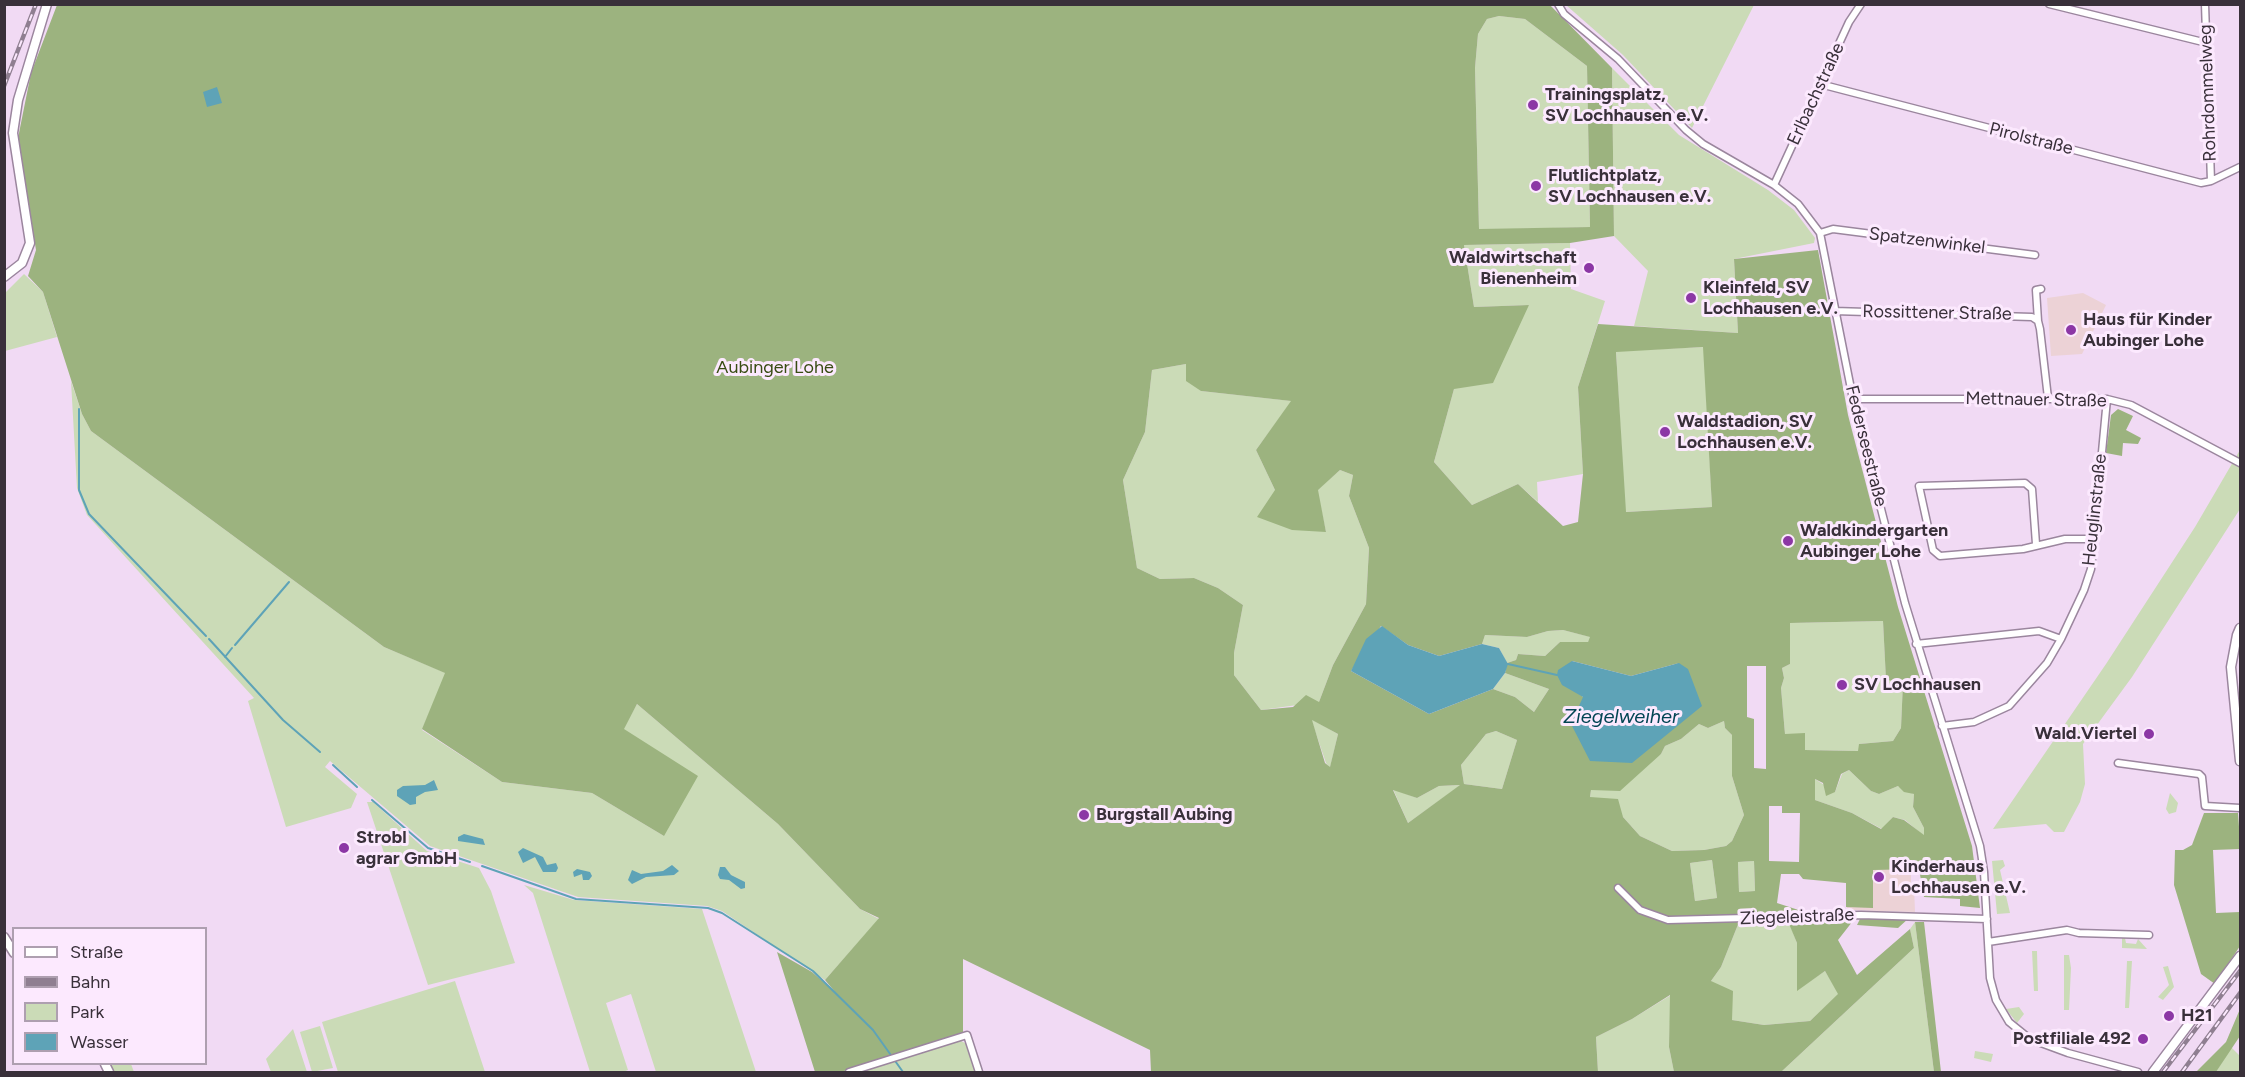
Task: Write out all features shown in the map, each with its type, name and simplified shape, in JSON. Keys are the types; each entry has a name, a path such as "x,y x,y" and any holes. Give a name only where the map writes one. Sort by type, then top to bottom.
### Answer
{"street":[{"path":"4,277 22,263 30,243 13,133 18,100 47,4"},
{"name":"Federseestraße","path":"1558,4 1564,14 1618,59 1695,137 1774,185 1798,204 1820,233 1853,399 1916,644 1980,846 1993,992 2016,1029 2030,1039 2068,1053 2138,1072"},
{"name":"Erlbachstraße","path":"1774,185 1820,84 1861,4"},
{"path":"2049,4 2207,43"},
{"name":"Rohrdommelweg","path":"2205,4 2211,181"},
{"name":"Pirolstraße","path":"1820,84 2201,183 2211,181"},
{"path":"2211,181 2241,167"},
{"name":"Spatzenwinkel","path":"1820,233 1833,229 2035,255"},
{"name":"Rossittener Straße","path":"2041,289 2036,290 2048,398"},
{"name":"Rossittener Straße","path":"1834,311 2024,315 2038,321"},
{"name":"Mettnauer Straße","path":"1853,399 2107,399 2131,405 2241,463"},
{"name":"Heuglinstraße","path":"1942,726 1974,722 2009,706 2040,672 2061,639 2084,590 2095,538 2098,475 2107,399"},
{"path":"2036,544 2032,489 2025,483 1919,486 1935,554 1940,556 2023,549 2064,539 2095,538"},
{"path":"2241,628 2236,635 2231,667 2241,761"},
{"path":"1916,644 2039,631 2061,639"},
{"path":"2118,764 2199,774 2202,777 2205,806 2241,808"},
{"name":"Ziegeleistraße","path":"1618,888 1640,910 1668,920 1861,915 1987,919"},
{"path":"1988,942 2067,930 2079,933 2149,935"},
{"path":"4,937 12,950"},
{"path":"2153,1072 2241,956"},
{"path":"849,1072 967,1035 978,1072"}],"shaded area":[{"name":"Haus für Kinder Aubinger Lohe","path":"2083,293 2106,305 2082,354 2051,356 2047,298"},
{"name":"Kinderhaus Lochhausen e.V.","path":"1890,848 1911,869 1915,912 1847,910 1847,853"}],"green space":[{"name":"Aubinger Lohe","path":"57,5 1550,5 1612,68 1614,236 1570,243 1464,245 1474,307 1529,305 1493,383 1454,389 1434,462 1472,505 1518,484 1563,526 1578,522 1583,474 1578,387 1598,324 1738,333 1734,259 1818,250 1848,415 1898,607 1972,846 1980,908 1960,906 1960,899 1924,897 1919,869 1873,870 1873,908 1846,907 1846,883 1803,879 1799,874 1781,874 1777,903 1820,917 1856,917 1838,940 1857,975 1910,929 1914,948 1781,1072 1674,1072 1669,1047 1670,995 1632,1019 1596,1037 1598,1072 1151,1072 1150,1050 963,959 963,1034 841,1072 815,1072 777,952 812,972 836,993 825,980 879,918 860,909 778,824 637,704 624,729 698,776 664,836 592,793 502,782 422,729 445,673 384,647 91,431 82,414 43,292 28,276 36,250 18,138 31,73","holes":["1499,16 1525,19 1587,66 1590,227 1479,229 1475,68 1478,34 1487,19","1703,347 1712,507 1626,512 1616,352","1186,364 1186,381 1201,391 1291,401 1256,450 1275,490 1257,517 1292,530 1326,532 1318,490 1340,470 1353,475 1349,496 1369,548 1366,604 1333,665 1319,702 1306,695 1293,707 1261,710 1234,675 1234,653 1243,605 1218,588 1194,578 1160,579 1137,568 1123,480 1145,432 1152,370","1883,621 1886,680 1903,682 1901,728 1893,741 1859,744 1858,751 1805,750 1805,733 1785,734 1781,688 1784,678 1782,668 1790,664 1790,623","1381,626 1408,645 1439,656 1482,644 1485,635 1527,637 1548,631 1563,630 1590,637 1588,642 1560,642 1545,656 1518,654 1516,660 1507,663 1505,673 1549,689 1534,712 1515,697 1493,689 1429,714 1351,671","1572,661 1631,676 1679,663 1583,697 1572,688","1747,666 1766,666 1766,769 1754,768 1754,719 1747,717","1312,720 1338,734 1330,767 1325,763","1724,721 1725,728 1732,735 1732,776 1744,815 1732,841 1726,846 1704,850 1672,851 1640,836 1623,817 1618,799 1590,797 1591,790 1620,791 1661,754 1665,746 1681,739 1699,724 1708,728","1496,731 1517,740 1502,789 1464,784 1461,765 1486,734","1849,770 1871,791 1879,794 1898,786 1904,792 1914,794 1913,807 1924,828 1924,835 1904,820 1893,817 1881,829 1852,813 1815,800 1815,779 1823,783 1826,796 1835,792 1841,774","1460,785 1408,823 1393,790 1417,798 1439,786","1769,806 1782,806 1782,813 1800,813 1799,862 1769,861","1712,860 1717,898 1695,901 1690,863","1754,861 1755,891 1739,892 1738,862","1787,919 1797,943 1797,991 1825,971 1838,994 1810,1021 1764,1025 1732,1020 1733,991 1711,981 1721,967 1739,922"]},
{"path":"1566,5 1754,5 1692,128 1623,55"},
{"path":"1499,16 1525,19 1587,66 1590,227 1479,230 1475,68 1478,34 1487,19"},
{"path":"1612,68 1679,135 1768,190 1794,210 1815,238 1814,243 1734,259 1738,333 1634,326 1648,271 1614,236"},
{"path":"1570,243 1571,289 1605,301 1578,387 1583,474 1537,482 1538,502 1518,484 1472,505 1434,462 1454,389 1529,305 1474,307 1464,245"},
{"path":"24,274 43,292 57,337 5,351 5,293"},
{"path":"1704,347 1712,507 1625,512 1616,351"},
{"path":"1186,364 1201,391 1292,401 1256,450 1275,490 1326,532 1317,490 1340,470 1353,475 1349,496 1369,548 1366,604 1333,665 1319,702 1261,710 1234,675 1234,653 1243,605 1218,588 1194,578 1160,579 1137,568 1123,480 1145,432 1152,370"},
{"path":"71,381 82,414 91,431 384,647 446,673 422,730 502,782 592,793 664,836 623,729 637,704 778,824 860,909 879,919 825,980 722,911 707,906 578,897 430,846 330,761 325,767 357,794 351,808 286,827 248,701 254,698 87,515 77,488"},
{"path":"2118,409 2133,416 2126,430 2141,438 2138,444 2123,443 2122,456 2106,453 2111,415"},
{"path":"2240,450 2240,509 2132,677 2083,744 2085,784 2080,802 2064,832 2054,832 2046,824 1993,829 2106,664 2195,527"},
{"name":"SV Lochhausen","path":"1883,621 1886,679 1903,682 1901,728 1893,741 1859,744 1859,751 1805,750 1785,734 1781,688 1784,678 1782,668 1790,664 1790,623"},
{"path":"1563,630 1591,637 1588,642 1560,642 1545,656 1518,654 1516,660 1507,663 1499,648 1482,644 1485,635 1527,637 1548,631"},
{"path":"1505,673 1549,689 1534,712 1515,697 1493,689"},
{"path":"1311,719 1338,734 1330,768 1326,763"},
{"path":"1724,721 1725,728 1732,735 1732,776 1744,815 1732,841 1726,846 1704,850 1672,851 1640,836 1623,817 1590,797 1591,790 1661,754 1665,746 1681,739 1699,724 1708,728"},
{"path":"1496,731 1517,740 1502,789 1464,784 1461,765 1486,734"},
{"path":"1849,770 1871,791 1879,794 1898,786 1914,794 1913,807 1924,828 1924,836 1905,820 1893,817 1882,829 1852,813 1815,800 1815,779 1835,792 1842,774"},
{"path":"1461,785 1408,823 1393,789 1417,798 1439,786"},
{"path":"2170,793 2178,803 2176,812 2169,814 2166,809"},
{"path":"367,802 373,802 427,851 479,868 491,891 515,963 428,985"},
{"path":"2204,813 2238,813 2240,840 2240,849 2213,850 2216,913 2240,912 2240,946 2215,984 2201,974 2174,885 2175,850 2183,850 2192,845"},
{"path":"1712,860 1717,898 1695,901 1690,863"},
{"path":"2003,860 2005,866 2000,870 2010,913 1997,914 1992,861"},
{"path":"1754,861 1755,891 1739,892 1738,862"},
{"path":"524,885 574,900 702,909 756,1072 656,1072 631,994 606,1003 628,1070 590,1072 533,893"},
{"path":"1861,917 1909,918 1898,928 1857,925"},
{"path":"1788,919 1797,943 1797,990 1825,971 1839,994 1810,1021 1764,1025 1732,1020 1711,981 1721,967 1739,922"},
{"path":"1915,922 1934,1072 1781,1072 1914,948 1910,929"},
{"path":"1915,922 1924,922 1941,1072 1934,1072"},
{"path":"2122,938 2125,938 2126,943 2136,944 2138,939 2147,949 2122,948"},
{"path":"2032,951 2037,951 2038,991 2034,991"},
{"path":"2064,955 2069,955 2071,968 2069,1010 2064,1010"},
{"path":"2127,961 2132,961 2129,1008 2125,1008"},
{"path":"2168,966 2174,987 2163,1000 2158,997 2169,985 2163,967"},
{"path":"455,981 485,1072 338,1072 322,1022"},
{"path":"1671,995 1669,1047 1674,1072 1598,1072 1596,1037 1632,1019"},
{"path":"2019,1007 2024,1014 2017,1023 2006,1009"},
{"path":"2240,1009 2240,1036 2216,1072 2196,1072 2226,1042"},
{"path":"320,1026 333,1068 312,1072 300,1032"},
{"path":"293,1029 307,1072 271,1072 266,1059"},
{"path":"959,1040 969,1045 976,1072 858,1072"},
{"path":"2231,1047 2240,1056 2240,1072 2216,1072"},
{"path":"1975,1051 1993,1054 1991,1062 1974,1058"},
{"path":"110,1065 131,1065 134,1072 114,1072"}],"water":[{"path":"217,87 222,103 207,107 203,92"},
{"path":"1382,626 1408,645 1439,656 1482,644 1499,648 1508,664 1505,673 1493,689 1429,714 1351,671 1366,639"},
{"name":"Ziegelweiher","path":"1572,661 1631,676 1679,663 1688,669 1702,706 1632,763 1590,761 1571,724 1583,697 1562,685 1557,675 1558,670"},
{"path":"434,780 438,790 425,792 416,797 416,804 410,805 397,796 397,790 403,786 425,785"},
{"path":"464,834 483,839 485,845 458,841 458,837"},
{"path":"523,848 543,857 547,865 556,863 558,868 556,872 543,872 535,857 523,863 518,852"},
{"path":"672,865 679,871 674,875 646,877 632,884 628,880 632,870 641,874 663,871"},
{"path":"720,867 725,867 731,875 745,882 745,888 741,889 729,880 720,879 718,875"},
{"path":"577,869 590,872 592,876 589,880 583,880 582,874 574,877 573,872"}],"waterway":[{"path":"79,409 79,490 89,514 206,636"},
{"path":"235,645 289,582"},
{"path":"209,639 283,720 320,752"},
{"path":"225,657 232,648"},
{"path":"1508,664 1557,675"},
{"path":"333,765 357,787"},
{"path":"372,800 428,848 470,862"},
{"path":"482,866 576,899 708,908 722,913 813,971 873,1030 903,1072"}],"railway":[{"path":"4,86 36,4"},
{"path":"2163,1072 2240,971"},
{"path":"2182,1072 2240,993"}],"place":[{"name":"Trainingsplatz, SV Lochhausen e.V.","path":"1533,105"},
{"name":"Flutlichtplatz, SV Lochhausen e.V.","path":"1536,186"},
{"name":"Waldwirtschaft Bienenheim","path":"1589,268"},
{"name":"Kleinfeld, SV Lochhausen e.V.","path":"1691,298"},
{"name":"Haus für Kinder Aubinger Lohe","path":"2071,330"},
{"name":"Waldstadion, SV Lochhausen e.V.","path":"1665,432"},
{"name":"Waldkindergarten Aubinger Lohe","path":"1788,541"},
{"name":"SV Lochhausen","path":"1842,685"},
{"name":"Wald.Viertel","path":"2149,734"},
{"name":"Burgstall Aubing","path":"1084,815"},
{"name":"Strobl agrar GmbH","path":"344,848"},
{"name":"Kinderhaus Lochhausen e.V.","path":"1879,877"},
{"name":"H21","path":"2169,1016"},
{"name":"Postfiliale 492","path":"2143,1039"}]}
